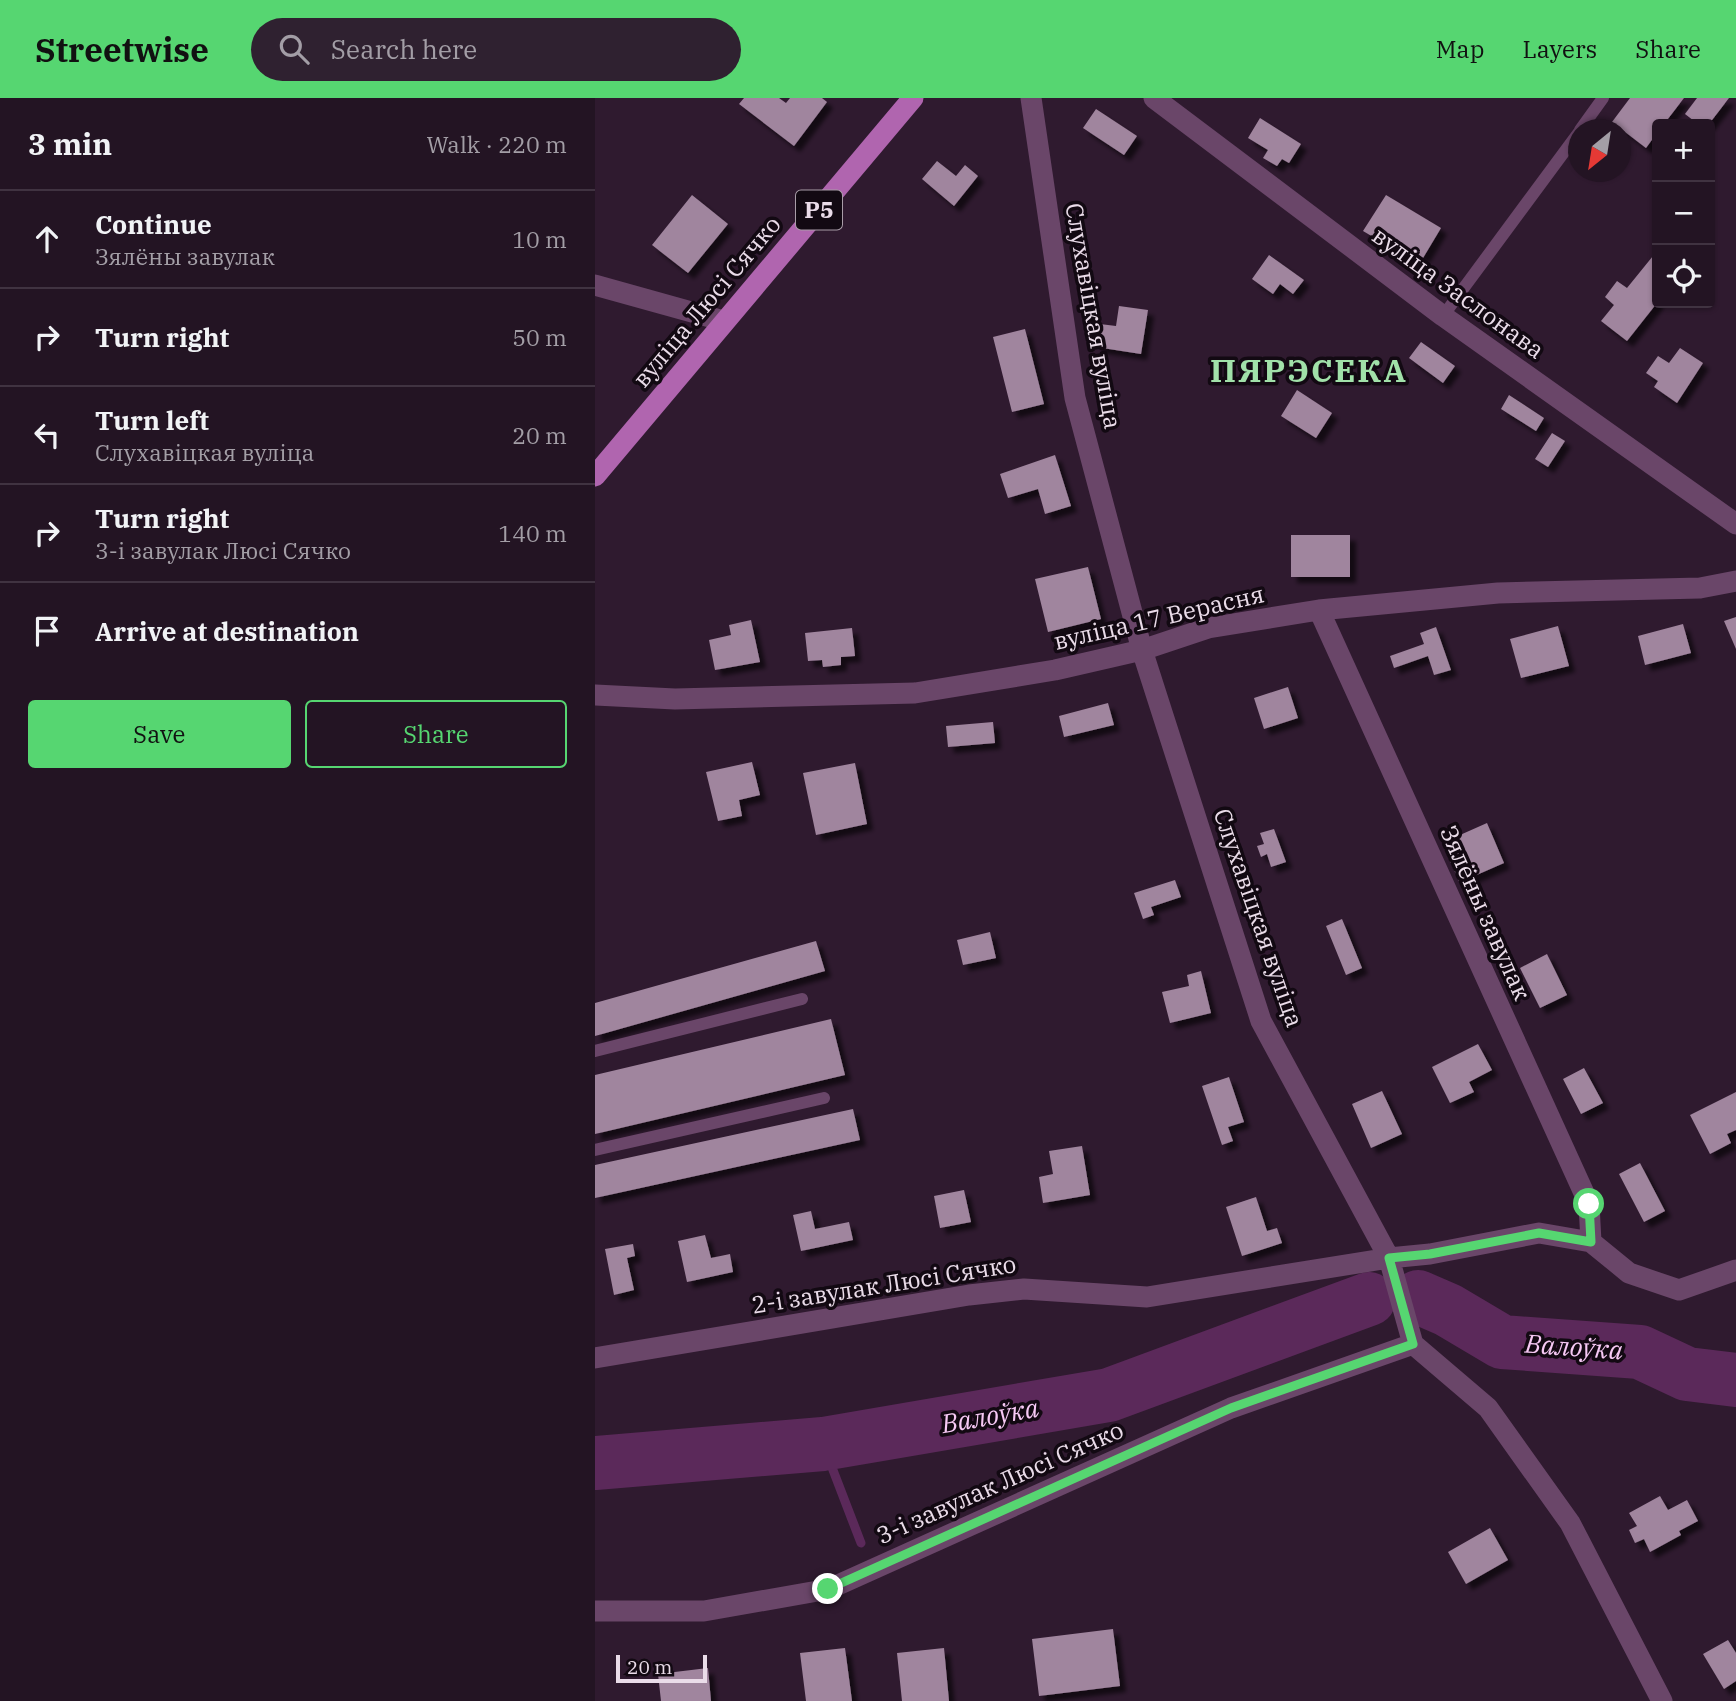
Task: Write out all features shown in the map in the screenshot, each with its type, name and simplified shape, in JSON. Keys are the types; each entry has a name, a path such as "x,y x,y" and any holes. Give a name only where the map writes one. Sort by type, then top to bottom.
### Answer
{"main road":[{"name":"вуліца Люсі Сячко","path":"595,476 913,98"}],"street":[{"name":"Слухавіцкая вуліца","path":"1031,98 1076,398 1142,650 1261,1021 1389,1258 1413,1344"},
{"name":"вуліца Заслонава","path":"1154,98 1443,316 1736,524"},
{"path":"595,285 725,321"},
{"name":"вуліца 17 Верасня","path":"595,695 675,699 915,693 1055,670 1142,650 1208,628 1319,610 1498,593 1700,588 1736,581"},
{"name":"Зялёны завулак","path":"1319,610 1589,1204 1591,1242"},
{"name":"2-і завулак Люсі Сячко","path":"595,1358 969,1295 1024,1289 1147,1297 1389,1258 1430,1254 1539,1233 1591,1242"},
{"path":"1591,1242 1629,1273 1679,1290 1736,1270"},
{"path":"1413,1344 1488,1408 1570,1523 1661,1701"},
{"name":"3-і завулак Люсі Сячко","path":"595,1611 704,1611 828,1589 1231,1408 1413,1344"}],"lane":[{"path":"1588,119 1603,98"},
{"path":"1443,316 1568,146"},
{"path":"595,1051 802,999"},
{"path":"595,1150 824,1098"}],"building":[{"path":"744,98 779,98 786,103 790,98 822,98 827,102 794,146 739,104"},
{"path":"1630,98 1684,98 1668,119 1652,119 1652,140 1646,148 1631,137 1631,119 1614,119"},
{"path":"1697,98 1729,98 1713,119 1692,119 1685,114"},
{"path":"1096,109 1137,136 1124,155 1083,128"},
{"path":"1260,118 1301,144 1289,163 1282,159 1277,166 1263,158 1268,150 1248,138"},
{"path":"937,161 956,176 965,165 978,176 954,206 922,179"},
{"path":"692,195 728,224 688,273 652,245"},
{"path":"1386,195 1441,228 1423,258 1384,234 1380,241 1363,231"},
{"path":"1269,255 1304,280 1293,294 1280,284 1273,294 1252,279"},
{"path":"1652,257 1653,308 1627,341 1601,321 1614,305 1605,297 1617,281 1627,288"},
{"path":"1119,306 1148,310 1141,354 1096,347 1100,324 1116,326"},
{"path":"1025,329 1044,404 1012,412 993,337"},
{"path":"1421,342 1455,366 1443,383 1409,358"},
{"path":"1680,348 1703,363 1677,403 1654,387 1658,381 1646,373 1658,356 1669,363"},
{"path":"1297,390 1332,413 1316,438 1281,416"},
{"path":"1509,395 1544,418 1536,431 1501,409"},
{"path":"1552,433 1565,441 1548,467 1535,459"},
{"path":"1055,455 1071,506 1045,514 1038,489 1008,498 1000,474"},
{"path":"1291,535 1350,535 1350,577 1291,577"},
{"path":"1088,567 1101,619 1048,632 1035,579"},
{"path":"1736,617 1736,649 1724,621"},
{"path":"751,620 760,662 715,670 709,640 731,635 729,625"},
{"path":"1683,624 1691,653 1645,665 1638,636"},
{"path":"1558,626 1569,666 1521,678 1510,639"},
{"path":"1436,627 1451,670 1434,675 1428,656 1394,668 1390,656 1424,644 1420,633"},
{"path":"852,628 855,656 841,657 841,665 823,667 822,660 808,661 805,633"},
{"path":"1288,687 1298,718 1264,729 1254,698"},
{"path":"1108,703 1114,725 1064,737 1059,716"},
{"path":"993,722 995,743 948,747 946,726"},
{"path":"752,762 760,795 739,800 742,816 718,821 706,772"},
{"path":"855,763 867,824 816,835 803,773"},
{"path":"1487,823 1504,863 1472,877 1475,884 1463,890 1442,843"},
{"path":"1274,829 1286,862 1271,867 1267,854 1261,857 1257,846 1264,844 1260,833"},
{"path":"1175,880 1181,897 1151,907 1154,915 1143,919 1134,893"},
{"path":"1342,919 1362,968 1346,975 1326,926"},
{"path":"990,932 996,958 963,965 957,940"},
{"path":"816,941 825,971 595,1036 595,1003"},
{"path":"1547,954 1567,995 1540,1008 1520,968"},
{"path":"1201,971 1211,1013 1170,1023 1162,992 1189,986 1187,975"},
{"path":"831,1019 845,1075 595,1134 595,1075"},
{"path":"1478,1044 1492,1070 1469,1082 1474,1092 1450,1103 1432,1067"},
{"path":"1584,1068 1603,1103 1581,1114 1563,1079"},
{"path":"1229,1077 1244,1122 1228,1127 1233,1141 1222,1145 1202,1086"},
{"path":"1382,1091 1402,1134 1371,1148 1352,1104"},
{"path":"1736,1092 1736,1130 1727,1134 1731,1143 1710,1154 1690,1115"},
{"path":"853,1109 860,1140 595,1198 595,1165"},
{"path":"1082,1146 1090,1195 1043,1203 1039,1177 1053,1174 1049,1151"},
{"path":"1640,1163 1665,1211 1644,1222 1619,1174"},
{"path":"964,1190 971,1222 940,1228 934,1196"},
{"path":"1256,1197 1267,1231 1277,1228 1282,1243 1242,1256 1226,1207"},
{"path":"811,1211 815,1229 849,1222 853,1240 801,1251 793,1215"},
{"path":"705,1235 711,1258 730,1254 733,1272 687,1282 678,1241"},
{"path":"633,1244 635,1256 627,1258 634,1290 614,1295 605,1249"},
{"path":"1660,1496 1668,1510 1687,1500 1698,1521 1679,1531 1681,1535 1650,1552 1644,1539 1635,1543 1629,1530 1637,1526 1629,1513"},
{"path":"1490,1528 1508,1560 1466,1584 1448,1552"},
{"path":"1113,1629 1120,1686 1039,1696 1032,1639"},
{"path":"1728,1640 1736,1653 1736,1681 1724,1689 1703,1654"},
{"path":"845,1648 852,1701 806,1701 800,1653"},
{"path":"944,1648 949,1701 902,1701 897,1653"},
{"path":"708,1668 711,1701 661,1701 658,1674"}],"waterway":[{"name":"Валоўка","path":"1418,1297 1448,1310 1502,1342 1640,1352 1687,1374 1736,1380"},
{"name":"Валоўка","path":"595,1463 823,1444 1109,1395 1369,1299"},
{"path":"823,1444 861,1543"}],"district":[{"name":"ПЯРЭСЕКА","path":"1309,371"}],"route":[{"path":"828,1589 1231,1408 1413,1344 1389,1258 1430,1254 1539,1233 1591,1242 1589,1204"}]}
